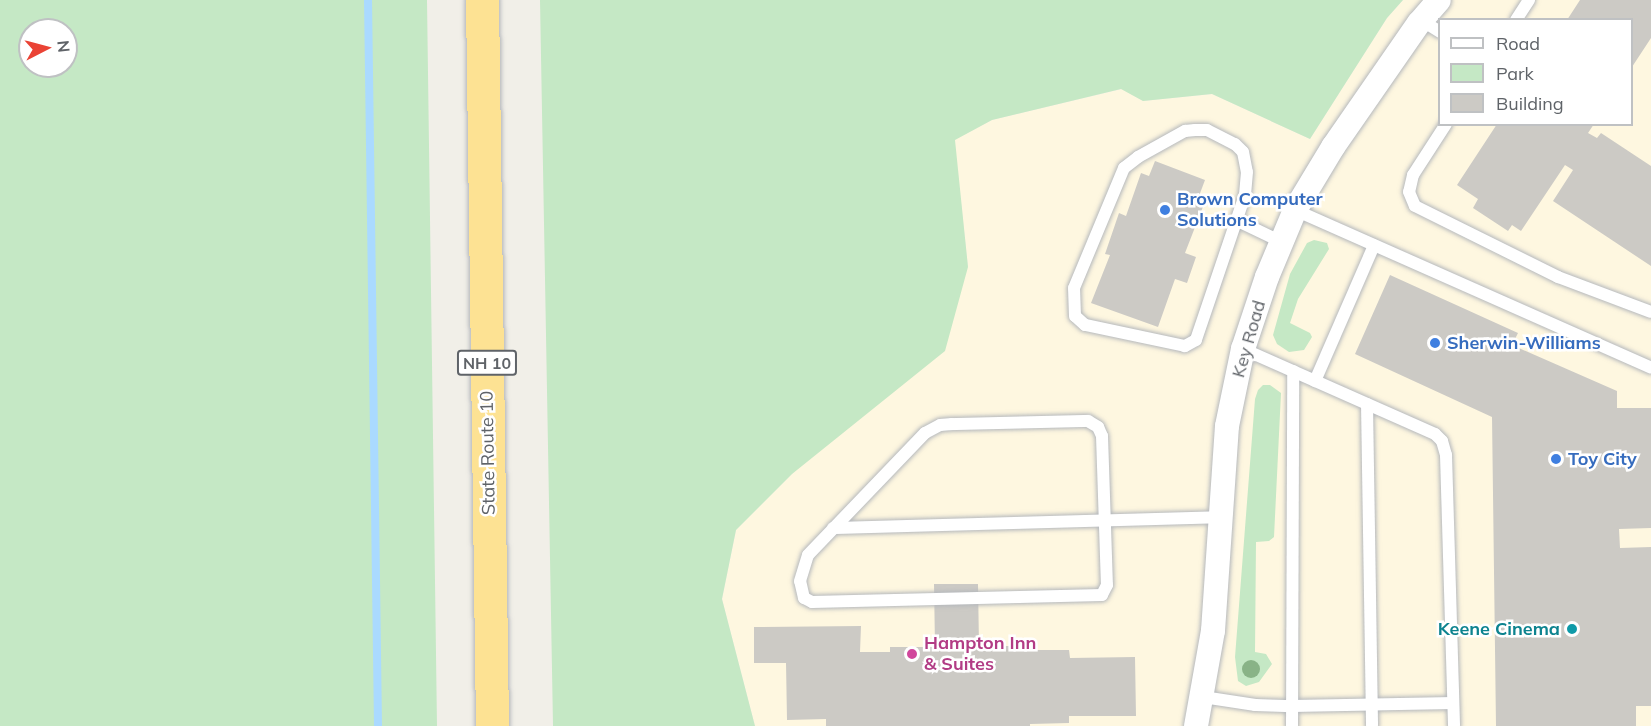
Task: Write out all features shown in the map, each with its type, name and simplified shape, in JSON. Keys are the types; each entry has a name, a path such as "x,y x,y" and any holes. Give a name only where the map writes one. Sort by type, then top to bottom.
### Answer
{"highway":[{"name":"State Route 10","path":"482,0 492,726"}],"street":[{"name":"Key Road","path":"1196,726 1213,631 1227,426 1243,349 1295,210 1333,147 1430,26 1438,0"}],"lane":[{"path":"1517,18 1529,0"},
{"path":"1445,126 1413,175 1409,192 1415,206 1558,277 1651,312"},
{"path":"1207,130 1235,144 1243,152 1246,172 1245,195 1236,220 1196,340 1192,344 1176,344 1085,325 1075,316 1074,288 1117,181 1124,168 1138,157 1185,131 1207,130"},
{"path":"1295,210 1651,368"},
{"path":"1236,220 1282,242"},
{"path":"1315,381 1374,245"},
{"path":"1243,349 1435,434 1445,447 1454,726"},
{"path":"1292,726 1293,371"},
{"path":"1367,404 1372,726"},
{"path":"1088,421 1098,427 1102,436 1105,520 1107,585 1102,595 812,602 804,598 800,590 808,555 925,433 940,425 1088,421"},
{"path":"833,528 1221,517"},
{"path":"1203,697 1255,705 1292,706 1454,703"}],"shaded area":[{"path":"1403,0 1651,0 1651,726 755,726 722,599 736,530 792,474 968,267 954,140 992,120 1122,89 1143,101 1212,94 1310,139 1387,18"}],"green space":[{"path":"0,0 427,0 437,726 0,726"},
{"path":"540,0 1403,0 1387,18 1310,139 1212,94 1143,101 1121,89 992,120 955,140 968,267 945,351 792,474 736,530 722,599 755,726 553,726"},
{"path":"1314,240 1327,243 1329,249 1298,299 1290,323 1310,333 1312,337 1304,350 1289,352 1277,344 1273,335 1290,274 1307,243"},
{"path":"1263,385 1270,385 1281,393 1274,537 1269,541 1256,542 1255,652 1266,654 1272,664 1259,682 1246,686 1238,681 1235,657 1255,399 1258,390"}],"building":[{"path":"1580,0 1651,0 1651,38 1633,65 1633,18 1568,18"},
{"path":"1496,126 1593,126 1588,133 1597,138 1601,133 1651,166 1651,266 1553,201 1573,170 1565,165 1521,231 1512,225 1508,231 1473,208 1478,199 1457,185"},
{"path":"1155,161 1205,180 1199,196 1206,199 1185,253 1196,257 1187,283 1175,279 1158,327 1091,303 1110,255 1105,254 1119,213 1126,216 1141,173 1149,176"},
{"path":"1390,275 1518,333 1512,345 1617,391 1617,408 1651,408 1651,528 1619,529 1620,548 1651,547 1651,706 1636,706 1636,726 1496,726 1492,417 1355,354"},
{"name":"Hampton Inn & Suites","path":"934,584 978,584 979,646 1030,646 1030,650 1069,650 1070,658 1135,657 1136,716 1069,716 1069,723 1030,724 1030,726 826,726 826,719 787,720 786,663 754,663 754,627 861,626 860,652 890,652 890,647 935,647"}],"waterway":[{"path":"368,0 378,726"}],"place":[{"name":"Brown Computer Solutions","path":"1165,210"},
{"name":"Sherwin-Williams","path":"1435,343"},
{"name":"Toy City","path":"1556,459"},
{"name":"Keene Cinema","path":"1572,629"},
{"name":"Hampton Inn & Suites","path":"912,654"}]}
